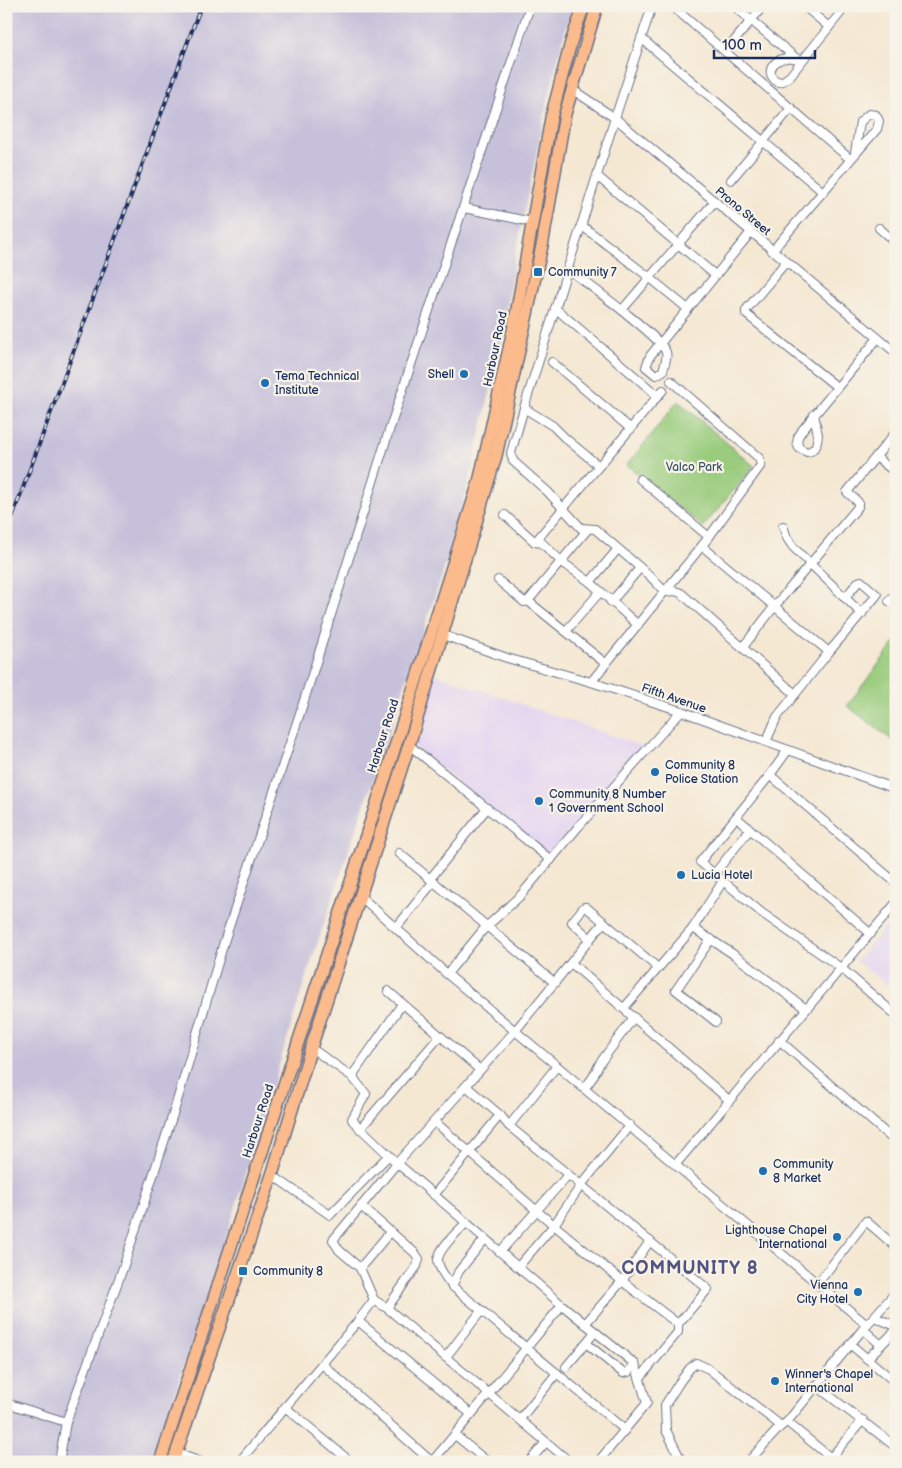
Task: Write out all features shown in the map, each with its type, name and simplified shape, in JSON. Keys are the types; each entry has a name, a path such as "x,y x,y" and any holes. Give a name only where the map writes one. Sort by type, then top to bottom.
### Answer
{"highway":[{"name":"Harbour Road","path":"160,1462 479,482 514,326 551,118 571,42 584,6"},
{"name":"Harbour Road","path":"175,1457 272,1175 409,745 496,456 541,250 566,114 597,6"}],"street":[{"path":"59,1462 66,1422 126,1259 175,1108 224,942 301,710 386,437 530,6"},
{"path":"652,6 581,225 511,453 512,459 548,492 581,528 595,529 640,568 664,592"},
{"path":"672,6 791,108 853,156"},
{"path":"734,6 800,59 846,6"},
{"path":"726,51 763,6"},
{"path":"804,6 829,27"},
{"path":"642,38 823,192"},
{"name":"Prono Street","path":"573,90 615,118 896,353"},
{"path":"731,180 791,108"},
{"path":"772,251 823,192 876,129 879,121 876,115 869,114 860,122 853,156"},
{"path":"597,176 715,275"},
{"path":"622,310 715,201"},
{"path":"464,208 532,222"},
{"path":"581,225 688,309"},
{"path":"878,228 896,243"},
{"path":"568,269 622,310 660,343 751,232"},
{"path":"786,262 746,310 746,314 837,387"},
{"path":"536,542 660,393 555,308"},
{"path":"814,414 878,338"},
{"path":"552,362 631,429"},
{"path":"591,682 702,546 760,468 761,462 671,381"},
{"path":"524,408 553,426 599,466"},
{"path":"743,648 774,607 859,505 847,492 896,432"},
{"path":"876,457 896,473"},
{"path":"640,479 709,537"},
{"path":"505,515 536,542 542,543 562,562 590,582 638,625"},
{"path":"784,526 787,538 810,565 862,614"},
{"path":"528,601 588,529"},
{"path":"702,546 829,652"},
{"path":"590,582 618,550"},
{"path":"612,602 640,568"},
{"path":"498,580 524,602 528,601 605,663"},
{"path":"766,742 774,723 795,694 877,597 877,593 861,581 845,598"},
{"path":"664,592 675,591 681,593 795,694"},
{"path":"566,631 600,592"},
{"path":"889,602 896,593"},
{"name":"Fifth Avenue","path":"443,635 507,658 591,682 681,711 896,789"},
{"path":"447,974 487,926 522,895 681,711"},
{"path":"409,745 551,860"},
{"path":"788,750 701,860 702,864 762,913 841,968 896,1014"},
{"path":"770,775 896,883"},
{"path":"396,928 487,808"},
{"path":"736,817 871,934"},
{"path":"715,873 750,829"},
{"path":"399,852 555,983"},
{"path":"624,1008 692,928 723,881"},
{"path":"360,896 447,974 818,1283 865,1327 881,1345"},
{"path":"676,1164 896,904"},
{"path":"590,939 572,922 582,908 586,907 658,968"},
{"path":"570,1462 387,1308 374,1300 360,1268 338,1250 332,1240 397,1163 515,1031 604,922"},
{"path":"692,928 711,939 806,1009"},
{"path":"711,939 676,990 716,1022"},
{"path":"571,963 729,1100"},
{"path":"388,991 480,1070"},
{"path":"354,1078 354,1073 402,1004"},
{"path":"585,1088 600,1063 634,1017"},
{"path":"360,1129 440,1036"},
{"path":"779,1040 895,1141"},
{"path":"311,1048 354,1078 366,1094 352,1119 360,1129 466,1223 635,1364 647,1403 598,1462"},
{"path":"509,1126 557,1066"},
{"path":"466,1086 500,1115 509,1126 708,1289 678,1324 678,1332 640,1378"},
{"path":"434,1195 500,1115"},
{"path":"435,1122 468,1153 537,1211 678,1324"},
{"path":"518,1267 554,1225 582,1184 630,1125"},
{"path":"272,1175 330,1215 389,1155"},
{"path":"500,1252 568,1175"},
{"path":"361,1206 415,1253 419,1259 417,1266 387,1308"},
{"path":"818,1283 866,1221 896,1247"},
{"path":"466,1223 440,1251 438,1261 452,1286 625,1430"},
{"path":"360,1268 391,1232"},
{"path":"452,1286 459,1271 485,1239"},
{"path":"586,1324 622,1281 650,1241"},
{"path":"749,1461 818,1386 850,1344 896,1292"},
{"path":"239,1462 374,1300"},
{"path":"322,1364 432,1462 488,1392 562,1305"},
{"path":"446,1357 481,1311"},
{"path":"874,1317 896,1326"},
{"path":"358,1321 471,1414"},
{"path":"868,1359 896,1330"},
{"path":"566,1367 595,1332"},
{"path":"586,1343 623,1373 628,1372 635,1364"},
{"path":"850,1344 896,1383"},
{"path":"682,1462 666,1430 665,1405 678,1383 696,1363 709,1369 831,1460 863,1420"},
{"path":"520,1419 558,1373"},
{"path":"818,1386 896,1447"},
{"path":"6,1403 66,1422"},
{"path":"285,1407 351,1462"},
{"path":"455,1434 488,1462"},
{"path":"529,1462 546,1442"},
{"path":"175,1457 201,1462"}],"shaded area":[{"path":"6,6 572,6 543,121 515,257 496,366 470,478 442,575 305,980 236,1206 153,1462 6,1462"},
{"name":"Community 8 Number 1 Government School","path":"435,674 645,747 547,856 413,745"},
{"path":"896,914 896,991 856,961"}],"green space":[{"name":"Valco Park","path":"678,401 754,466 703,527 627,465"},
{"path":"896,641 896,743 847,706"}],"railway":[{"path":"6,534 201,6"}],"place":[{"name":"Community 7","path":"538,272"},
{"name":"Shell","path":"464,374"},
{"name":"Tema Technical Institute","path":"265,383"},
{"name":"Community 8 Police Station","path":"655,772"},
{"name":"Community 8 Number 1 Government School","path":"539,801"},
{"name":"Lucia Hotel","path":"681,875"},
{"name":"Community 8 Market","path":"763,1171"},
{"name":"Lighthouse Chapel International","path":"837,1237"},
{"name":"Community 8","path":"243,1271"},
{"name":"Vienna City Hotel","path":"858,1292"},
{"name":"Winner's Chapel International","path":"775,1381"}],"district":[{"name":"COMMUNITY 8","path":"690,1268"}]}
